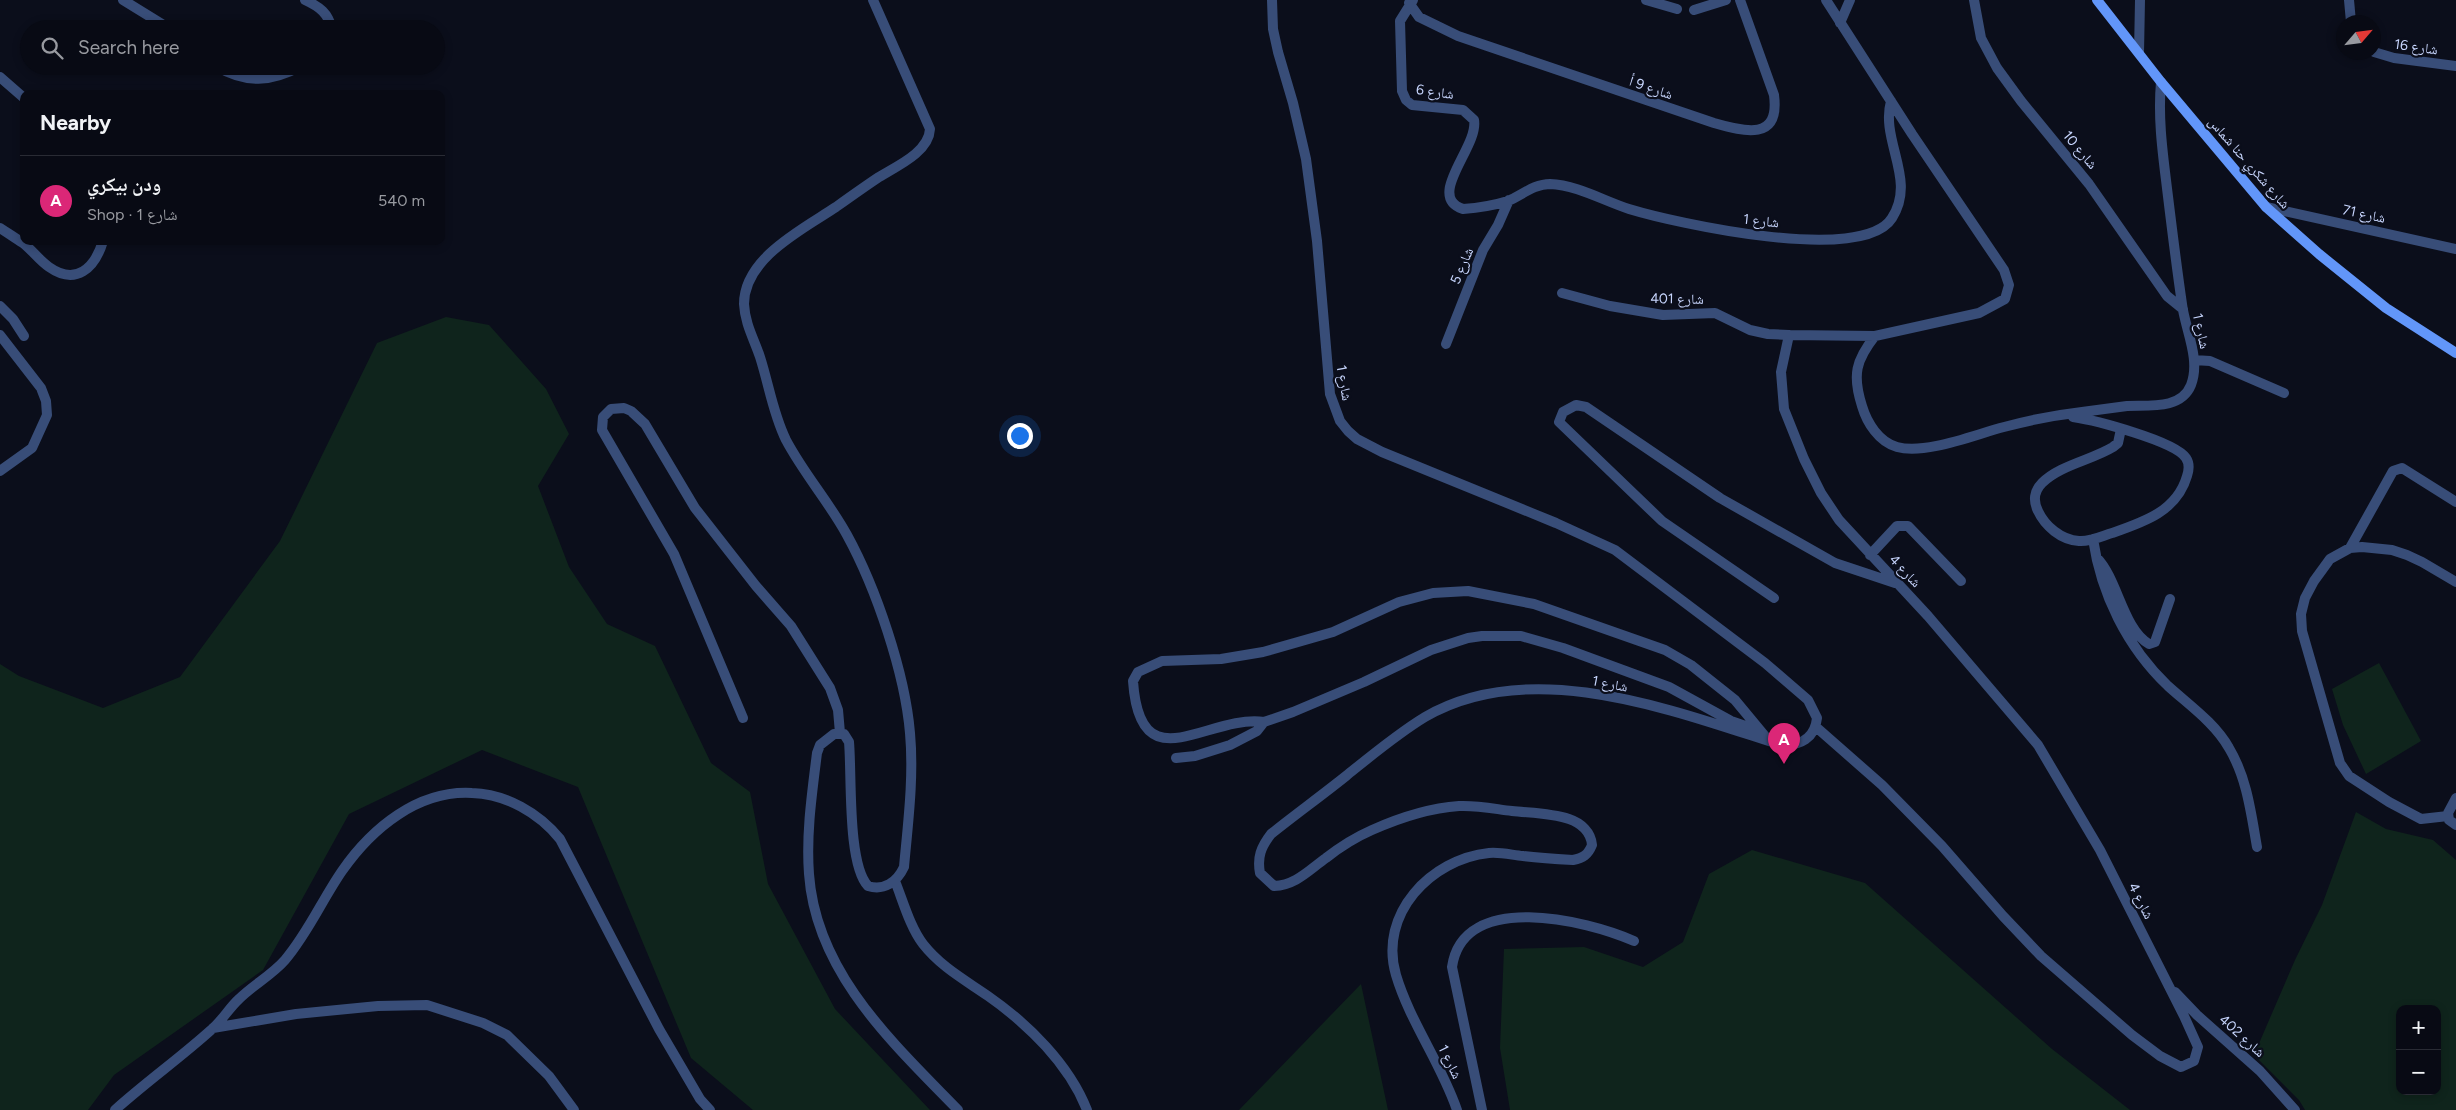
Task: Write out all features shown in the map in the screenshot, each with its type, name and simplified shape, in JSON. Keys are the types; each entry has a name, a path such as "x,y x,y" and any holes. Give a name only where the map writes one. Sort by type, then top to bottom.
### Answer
{"street":[{"path":"123,0 155,20"},
{"path":"305,0 320,7 330,20"},
{"path":"873,0 930,129 926,143 901,164 800,230 767,256 752,276 746,288 744,302 750,336 759,354 779,425 807,476 838,519 855,551 881,616 898,669 910,732 910,779 904,867 895,881 882,888 868,886 862,878 853,833 849,742 844,734 840,733 827,738 820,745 817,753 808,828 809,874 818,923 830,954 850,988 893,1043 958,1110"},
{"name":"شارع 1","path":"1272,0 1273,29 1306,159 1317,241 1330,394 1340,421 1357,439 1382,452 1615,550 1720,628 1808,700 1817,718 1812,734 1796,744 1781,745 1662,708 1568,690 1538,688 1495,692 1471,698 1426,716 1381,748 1271,834 1264,842 1258,862 1260,873 1274,886 1286,885 1302,877 1341,848 1372,830 1410,816 1444,809 1475,806 1546,815 1568,819 1581,825 1588,832 1592,845 1589,853 1582,858 1573,860 1490,853 1457,861 1429,878 1407,900 1400,914 1392,940 1395,973 1457,1110"},
{"path":"1646,0 1677,9"},
{"path":"1694,10 1726,0"},
{"name":"شارع 9 أ","path":"1411,2 1419,17 1458,36 1714,123 1736,130 1752,131 1763,128 1770,123 1776,108 1774,95 1740,0"},
{"path":"1826,0 1891,101"},
{"path":"1840,23 1850,0"},
{"name":"شارع 10","path":"1974,0 1981,38 1997,68 2021,101 2089,184 2168,296 2182,309"},
{"name":"شارع شكري حنا شماس","path":"2097,0 2161,82 2266,207 2319,254 2380,303 2456,353"},
{"path":"2139,53 2140,0"},
{"path":"2349,0 2350,15"},
{"name":"شارع 6","path":"1411,2 1400,21 1402,91 1406,100 1418,106 1463,110 1474,120 1474,134 1451,181 1450,197 1454,204 1464,209 1509,200"},
{"name":"شارع 16","path":"2381,54 2394,58 2456,66"},
{"path":"233,75 256,80 284,75"},
{"path":"0,77 20,93"},
{"name":"شارع 1","path":"2061,414 2127,406 2160,406 2175,401 2187,392 2191,385 2194,360 2182,309 2162,143 2159,102 2161,82"},
{"name":"شارع 1","path":"1509,200 1523,192 1549,184 1585,193 1668,220 1751,236 1829,238 1870,234 1879,231 1892,220 1902,191 1888,118 1891,101"},
{"name":"شارع 401","path":"1562,294 1610,306 1663,315 1715,314 1750,330 1789,335 1875,336 1979,313 2005,299 2009,285 2004,270 1891,101"},
{"name":"شارع 5","path":"1446,344 1483,250 1498,225 1509,200"},
{"name":"شارع 71","path":"2266,207 2456,249"},
{"path":"0,228 20,241"},
{"path":"25,245 50,268 66,274 79,273 92,266 101,245"},
{"path":"0,306 7,311 24,336"},
{"path":"0,335 41,388 46,401 47,416 32,448 0,471"},
{"name":"شارع 4","path":"1789,335 1781,372 1782,397 1787,421 1804,458 1831,508 1952,644 2038,745 2100,850 2168,984 2198,1047 2194,1061 2181,1067 2160,1056 2132,1035 2041,956 1942,846 1882,785 1816,726"},
{"path":"1875,336 1860,356 1857,374 1858,393 1868,423 1891,444 1910,448 1927,446 2061,414 2095,420 2121,429 2179,451 2187,459 2189,469 2184,488 2166,509 2147,521 2093,539 2080,541 2058,534 2042,519 2035,503 2037,489 2047,479 2113,447 2118,443 2121,429"},
{"path":"2194,360 2210,361 2284,393"},
{"path":"1774,598 1662,521 1560,422 1563,412 1576,405 1586,407 1720,498 1810,549 1835,563 1899,584"},
{"path":"743,718 674,554 602,430 603,417 611,409 624,408 631,411 644,424 696,508 756,586 791,626 830,688 838,710 840,733"},
{"path":"2448,816 2420,818 2389,802 2349,776 2340,762 2308,654 2301,614 2305,598 2330,559 2350,548 2394,471 2398,468 2402,468 2456,502"},
{"path":"1870,554 1897,526 1908,526 1961,581"},
{"path":"2093,539 2095,557 2105,590 2132,644 2156,674 2204,718 2228,746 2243,779 2257,847"},
{"path":"2350,548 2392,550 2422,562 2456,582"},
{"path":"2095,557 2108,573 2135,628 2143,640 2149,644 2156,642 2159,636 2170,599"},
{"path":"1763,732 1731,721 1669,687 1643,676 1541,640 1501,636 1468,638 1438,648 1364,682 1264,722 1242,720 1188,737 1157,738 1151,734 1141,717 1133,681 1138,672 1162,660 1221,659 1263,652 1332,632 1400,602 1433,593 1468,590 1534,604 1665,650 1691,665 1716,683 1746,711 1763,732 1769,741"},
{"path":"1176,758 1195,756 1230,745 1251,735 1264,722"},
{"path":"116,1110 213,1028 239,998 286,960 310,926 342,871 379,828 412,806 428,799 464,792 488,794 529,811 543,820 560,839 659,1029 695,1091 710,1110"},
{"path":"2448,816 2449,810 2456,798"},
{"path":"2448,816 2456,825"},
{"path":"895,881 916,932 923,944 952,973 1011,1014 1040,1040 1068,1074 1087,1110"},
{"path":"1482,1110 1452,967 1458,946 1465,937 1473,930 1505,918 1523,917 1600,929 1634,941"},
{"name":"شارع 402","path":"2168,984 2197,1015 2260,1071 2295,1110"},
{"path":"213,1028 296,1014 362,1007 427,1006 483,1022 506,1035 548,1076 574,1110"}],"green space":[{"path":"446,317 489,325 546,389 569,434 538,486 569,567 607,624 655,646 711,763 750,792 768,884 835,1009 930,1110 753,1110 691,1058 578,787 482,750 349,814 263,970 114,1075 88,1110 0,1110 0,664 19,676 103,708 180,677 280,541 377,343"},
{"path":"2379,663 2421,741 2366,774 2343,725 2332,689"},
{"path":"2356,812 2386,829 2433,840 2456,860 2456,1110 2305,1110 2299,1100 2254,1055 2295,960 2322,905"},
{"path":"1752,850 1865,883 2052,1049 2130,1110 1510,1110 1500,1048 1504,949 1584,947 1643,967 1683,942 1709,874"},
{"path":"1361,984 1388,1110 1239,1110"}],"place":[{"name":"ودن بيكري","path":"1784,764"}]}
